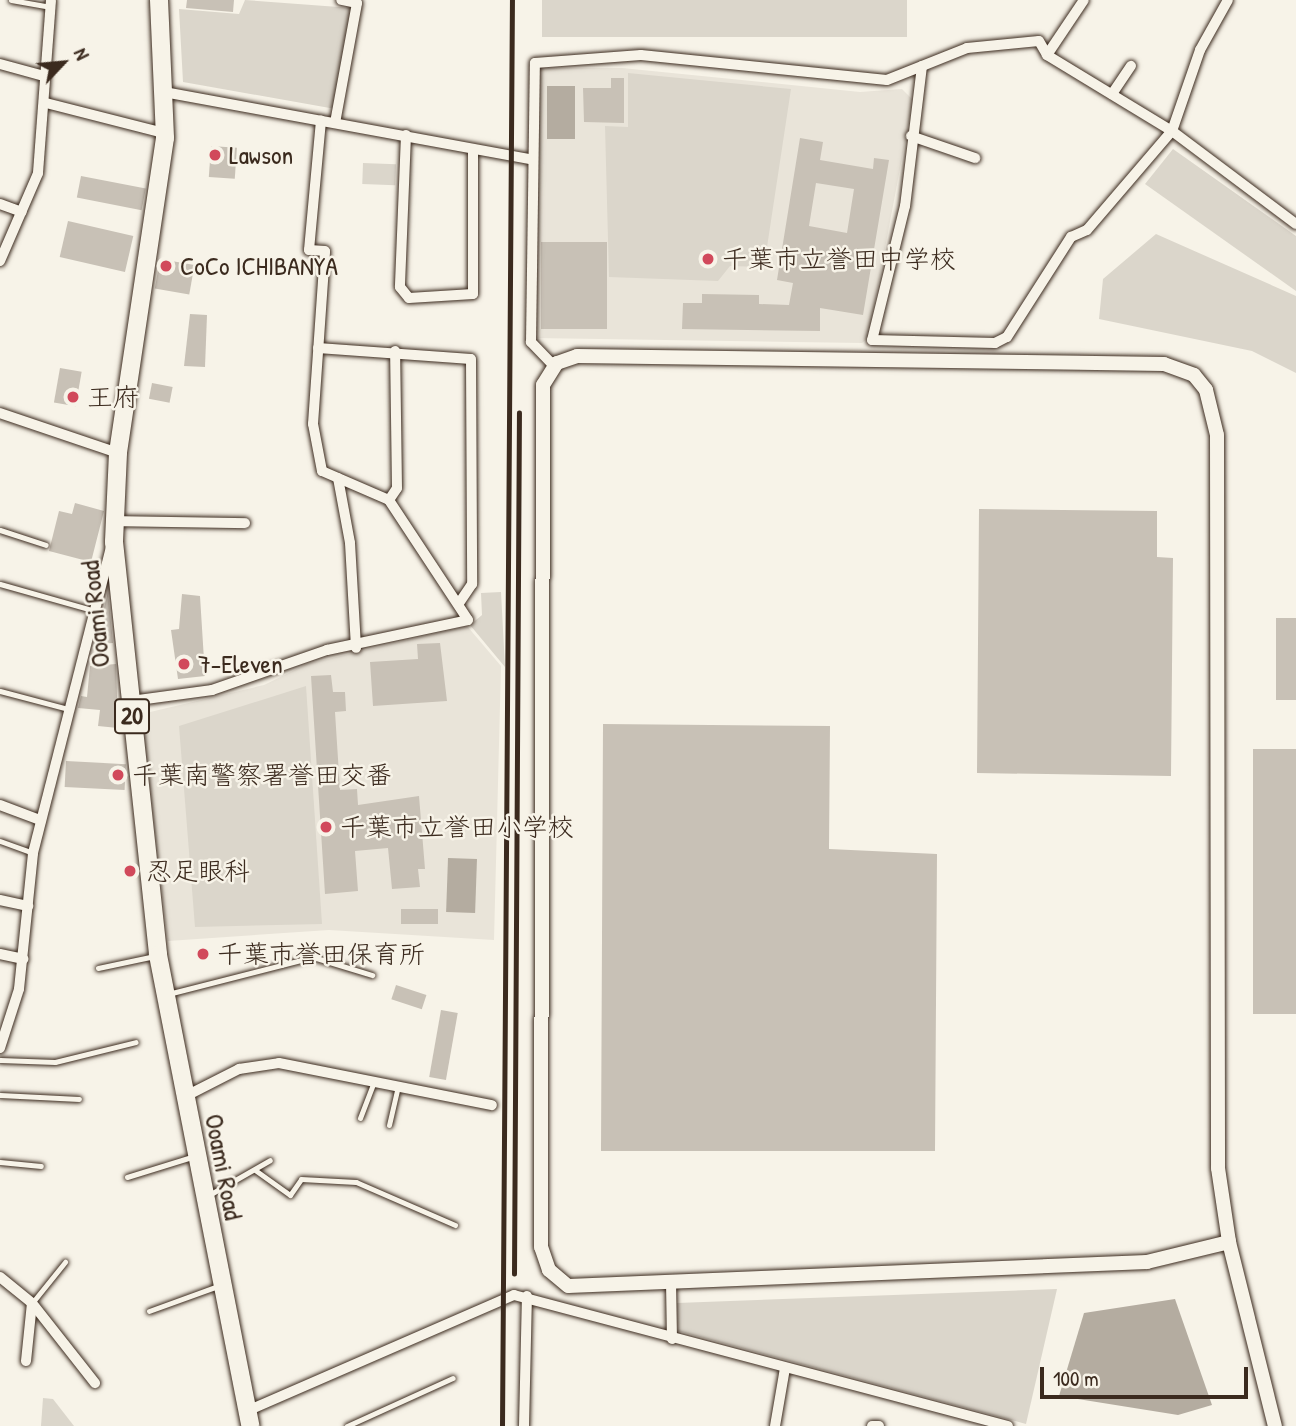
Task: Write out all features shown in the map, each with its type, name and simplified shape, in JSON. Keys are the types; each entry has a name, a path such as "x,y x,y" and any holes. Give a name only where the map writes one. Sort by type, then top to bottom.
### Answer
{"main road":[{"name":"Ooami Road","path":"159,0 164,133 118,453 114,542 164,995 202,1199 222,1284 248,1418"}],"street":[{"path":"335,123 357,3 341,0"},
{"path":"1047,55 1084,0"},
{"path":"922,66 911,135 905,206 872,340 995,343 1007,337 1071,237 1087,230 1172,131 1200,50 1228,0"},
{"path":"0,261 38,173 46,103 44,76 50,3"},
{"path":"555,367 531,342 530,159 535,63 641,55 887,80 967,48 1022,40 1039,41 1047,55 1172,131 1296,224"},
{"path":"0,65 44,76"},
{"path":"1112,94 1131,66"},
{"path":"164,92 530,159"},
{"path":"46,103 164,133"},
{"path":"131,701 212,690 327,650 356,648 468,620 389,500 322,471 313,424 325,251 309,250 321,121"},
{"path":"406,135 400,287 409,298 473,293 473,150"},
{"path":"911,135 975,158"},
{"path":"0,204 22,212"},
{"path":"318,348 395,351 471,359 472,584 459,603"},
{"path":"389,500 397,488 395,351"},
{"path":"1229,1242 1147,1262 671,1282 568,1286 549,1270 541,1247 543,385 555,367 578,356 1164,364 1194,375 1206,390 1217,435 1218,1168 1229,1242 1275,1426"},
{"path":"0,413 118,453"},
{"path":"338,478 350,543 356,648"},
{"path":"113,521 245,523"},
{"path":"0,1048 23,959 33,853 40,820 92,610 114,542"},
{"path":"0,805 40,820"},
{"path":"0,900 29,906"},
{"path":"0,954 23,959"},
{"path":"184,1097 254,1065 279,1063 375,1079 492,1105"},
{"path":"0,1277 32,1303 95,1383"},
{"path":"671,1282 672,1339"},
{"path":"524,1426 527,1296"},
{"path":"248,1418 488,1302 527,1296 672,1339 1008,1426"},
{"path":"26,1361 32,1303"},
{"path":"775,1426 785,1368"},
{"path":"872,1426 878,1426"}],"lane":[{"path":"11,0 50,3"},
{"path":"0,530 46,545"},
{"path":"0,584 92,610"},
{"path":"0,691 68,709"},
{"path":"0,841 33,853"},
{"path":"98,968 158,955"},
{"path":"164,995 313,957 372,975"},
{"path":"0,1060 55,1062 136,1042"},
{"path":"360,1118 375,1079"},
{"path":"389,1125 399,1084"},
{"path":"0,1095 79,1099"},
{"path":"127,1177 195,1156"},
{"path":"202,1199 270,1160"},
{"path":"0,1161 41,1166"},
{"path":"255,1170 290,1195 301,1179 356,1182 455,1225"},
{"path":"32,1303 65,1262"},
{"path":"149,1311 222,1284"},
{"path":"346,1426 453,1378"}],"shaded area":[{"path":"245,0 352,8 341,110 183,82 179,9 239,14"},
{"path":"542,0 907,0 907,37 542,37"},
{"name":"千葉市立誉田中学校","path":"541,68 622,68 860,92 902,89 913,100 868,338 862,343 534,338 535,75"},
{"path":"628,73 791,89 764,267 730,266 718,281 609,277 605,126 628,127"},
{"path":"547,86 575,86 575,139 547,139"},
{"path":"1173,149 1296,236 1296,291 1145,184"},
{"path":"363,163 396,164 395,185 362,184"},
{"path":"1156,234 1296,296 1296,373 1252,351 1099,319 1103,279"},
{"path":"501,592 505,667 470,625 482,615 481,593"},
{"name":"千葉市立誉田小学校","path":"467,626 501,666 494,940 329,930 168,941 142,723 146,713 264,685 307,664"},
{"path":"306,686 322,924 195,927 179,726"},
{"path":"448,858 477,859 475,913 446,912"},
{"path":"1057,1289 1026,1424 678,1331 677,1303"},
{"path":"1175,1299 1212,1405 1178,1415 1059,1396 1084,1313"},
{"path":"43,1398 53,1399 74,1426 41,1426"}],"building":[{"path":"187,0 234,0 233,12 186,8"},
{"path":"611,78 624,78 624,123 584,122 583,88 611,88"},
{"path":"800,138 823,142 820,160 873,169 874,158 889,160 863,315 820,308 820,331 682,329 683,303 702,303 702,294 759,295 759,304 789,305 793,283 777,280","holes":["816,183 854,189 847,233 809,226"]},
{"path":"211,146 237,148 235,179 209,177"},
{"path":"81,176 146,189 142,210 77,198"},
{"path":"68,221 133,236 125,272 60,257"},
{"path":"541,242 607,242 607,329 541,329"},
{"path":"160,259 194,265 189,295 155,289"},
{"path":"190,314 207,315 205,367 184,366"},
{"path":"60,368 82,372 76,406 54,402"},
{"path":"152,383 173,387 170,403 149,399"},
{"path":"75,503 104,511 91,562 49,551 59,511 72,514"},
{"path":"979,509 1157,511 1157,557 1173,558 1171,776 977,773"},
{"path":"108,592 113,643 97,644 97,636"},
{"path":"182,594 200,596 205,676 178,679 171,630 179,629"},
{"path":"1276,618 1296,618 1296,700 1276,700"},
{"path":"440,643 447,701 373,706 370,662 418,659 417,644"},
{"path":"116,664 118,728 98,726 100,710 78,708 81,696 87,697 90,666"},
{"path":"331,675 333,692 345,692 346,711 335,712 340,790 357,789 358,805 419,796 425,869 418,869 420,887 392,889 388,848 355,851 358,891 325,894 311,676"},
{"path":"603,724 830,726 829,849 937,854 935,1151 601,1151"},
{"path":"1253,749 1296,749 1296,1014 1253,1014"},
{"path":"66,761 126,764 125,790 65,787"},
{"path":"401,909 438,909 438,924 401,924"},
{"path":"396,985 426,995 422,1009 391,999"},
{"path":"441,1010 458,1013 446,1080 429,1077"}],"railway":[{"path":"502,1426 512,0"},
{"path":"514,1274 519,413"}],"place":[{"name":"Lawson","path":"215,155"},
{"name":"千葉市立誉田中学校","path":"708,259"},
{"name":"CoCo ICHIBANYA","path":"166,266"},
{"name":"王府","path":"73,397"},
{"name":"7-Eleven","path":"184,664"},
{"name":"千葉南警察署誉田交番","path":"118,775"},
{"name":"千葉市立誉田小学校","path":"326,827"},
{"name":"忍足眼科","path":"130,871"},
{"name":"千葉市誉田保育所","path":"203,954"}]}
